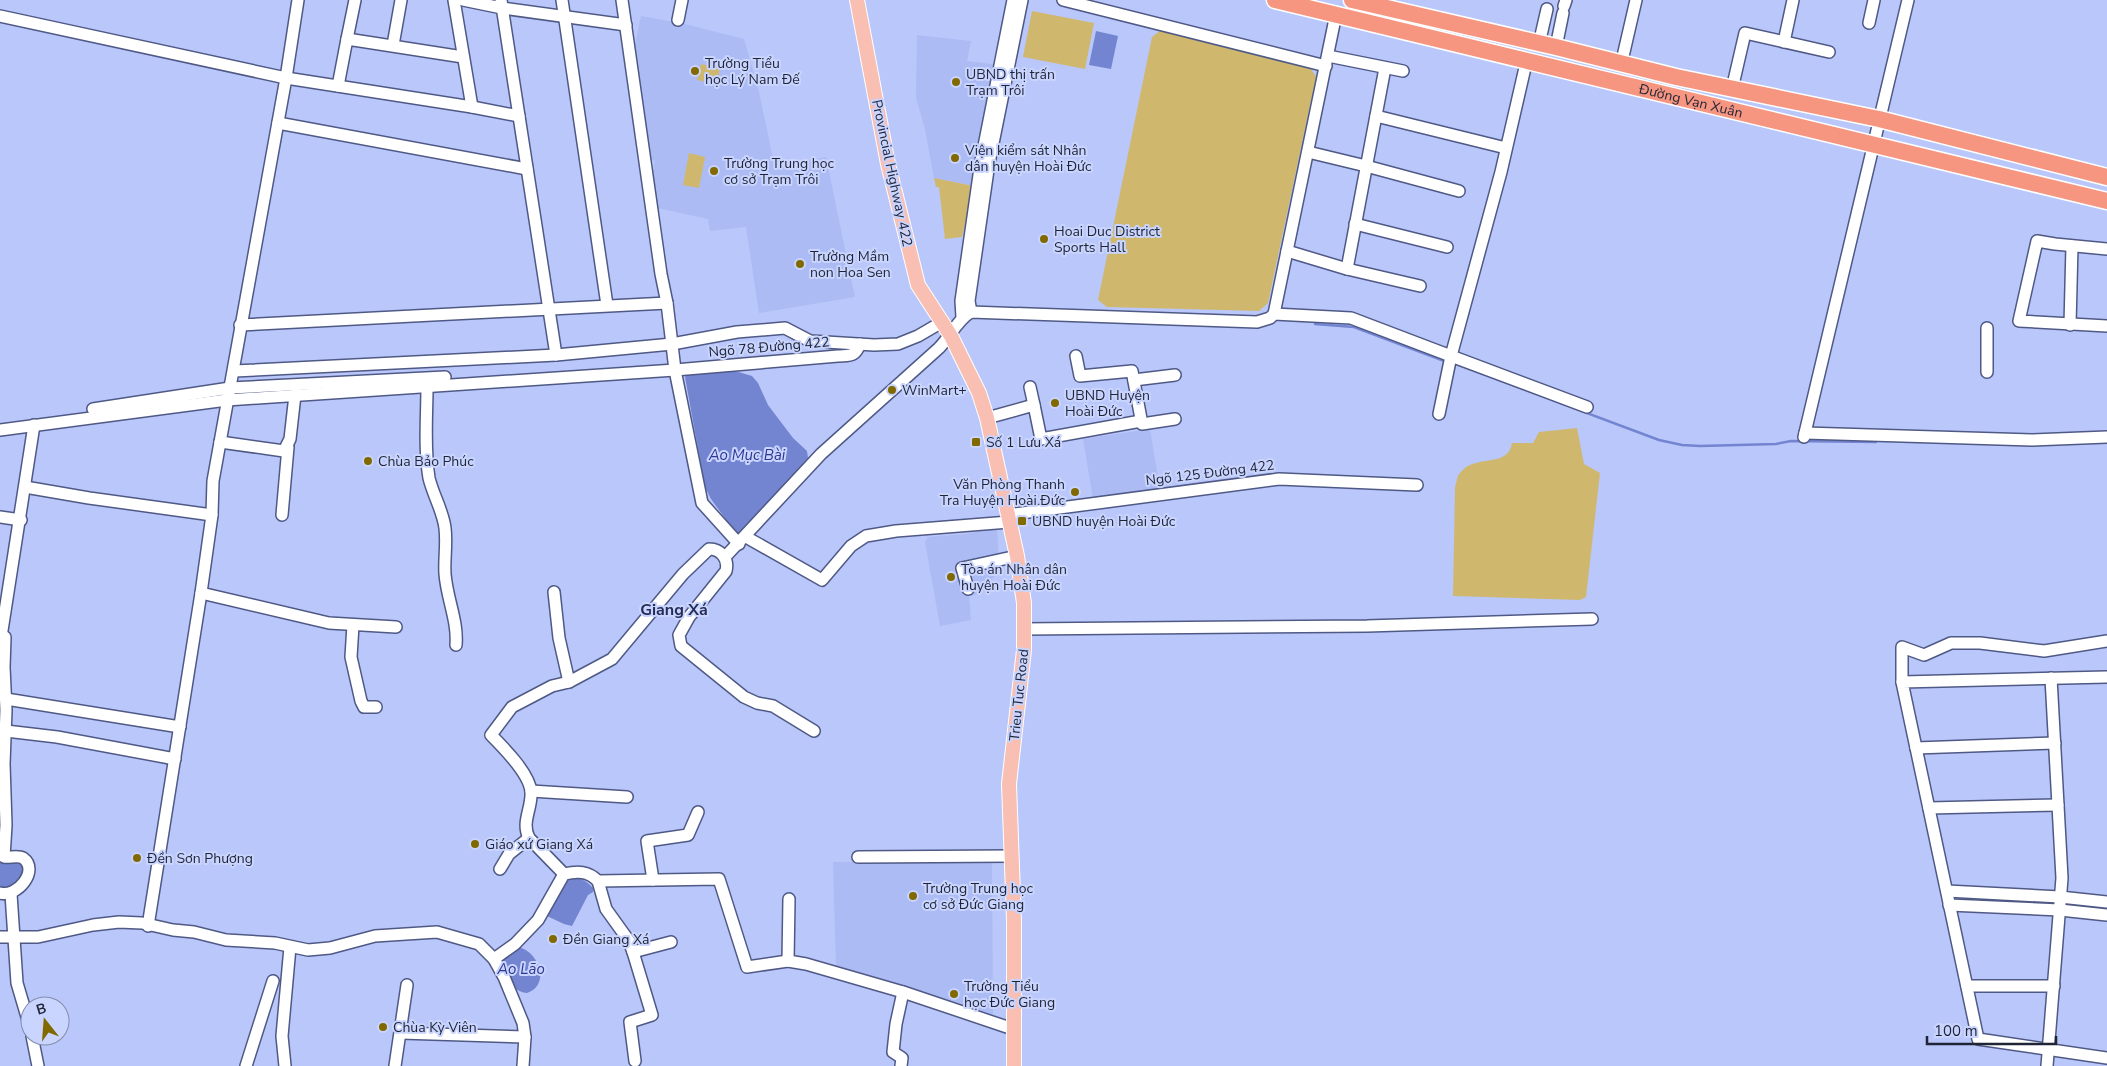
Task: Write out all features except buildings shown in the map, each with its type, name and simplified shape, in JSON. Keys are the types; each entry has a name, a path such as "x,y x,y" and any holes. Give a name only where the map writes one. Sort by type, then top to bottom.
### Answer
{"highway":[{"name":"Đường Vạn Xuân","path":"1275,0 2107,201"},
{"name":"Đường Vạn Xuân","path":"1352,0 1556,47 1621,65 1879,118 2107,176"}],"main road":[{"name":"Provincial Highway 422","path":"857,0 888,164 918,285 950,336"},
{"name":"Trieu Tuc Road","path":"950,336 978,393 987,418 1017,556 1024,603 1024,650 1009,784 1014,921 1014,1066"}],"street":[{"path":"148,926 201,593 212,515 213,481 286,78 298,0"},
{"path":"338,86 355,0"},
{"path":"393,45 401,0"},
{"path":"454,0 472,107"},
{"path":"464,0 501,4 626,25"},
{"path":"562,0 607,305"},
{"path":"622,0 661,274 667,303 675,370 702,504 742,540"},
{"path":"678,20 682,0"},
{"path":"966,315 961,301 981,161 1013,0"},
{"path":"725,557 821,454 950,336 966,315 990,163 1022,0"},
{"path":"1063,0 1327,61 1403,71"},
{"path":"1621,65 1636,0"},
{"path":"1784,42 1793,0"},
{"path":"1869,23 1874,0"},
{"path":"1908,0 1879,118 1875,146 1804,435 2032,440 2107,437"},
{"path":"501,4 556,355"},
{"path":"1539,44 1548,4"},
{"path":"1556,47 1564,6"},
{"path":"966,315 1257,322 1270,318 1274,314 1336,14"},
{"path":"0,16 286,78 518,116"},
{"path":"1732,89 1745,33 1829,52"},
{"path":"347,40 393,45 463,57"},
{"path":"1439,414 1451,356 1506,148 1527,60"},
{"path":"1347,269 1385,68"},
{"path":"1376,116 1506,148"},
{"path":"278,123 527,169"},
{"path":"1308,152 1459,192"},
{"path":"1356,224 1447,247"},
{"path":"2107,249 2037,241 2018,325 2107,326"},
{"path":"2070,325 2072,246"},
{"path":"1287,252 1347,269 1420,286"},
{"path":"240,324 667,303"},
{"path":"1274,314 1352,318 1586,407"},
{"path":"234,370 556,355 672,344 737,332 785,328 810,341 898,344 918,336 942,322"},
{"path":"1986,372 1987,328"},
{"path":"810,341 813,358"},
{"name":"Ngõ 78 Đường 422","path":"0,430 227,400 675,370 854,354 857,352 860,344"},
{"path":"1076,356 1080,376 1132,371 1141,421"},
{"path":"1134,380 1175,375"},
{"path":"0,423 230,388 445,377"},
{"path":"428,386 428,457 430,478 434,495 444,518 446,538 445,574 458,631 456,645"},
{"path":"1030,387 1041,439 1141,421 1142,424 1175,419"},
{"path":"282,515 295,395"},
{"path":"987,418 1034,405"},
{"path":"21,996 17,983 14,937 5,894 26,881 28,868 27,862 21,857 4,857 6,825 4,764 6,699 3,637 34,425"},
{"path":"220,442 280,452 288,447"},
{"name":"Ngõ 125 Đường 422","path":"742,540 822,580 851,546 866,536 896,531 1008,518 1279,479 1417,485"},
{"path":"25,487 212,515"},
{"path":"0,517 21,520"},
{"path":"564,874 529,838 526,831 526,816 531,792 518,763 491,735 512,707 552,686 569,682 612,659 683,574 704,552 716,549 725,557 728,564 726,571 689,617 679,635 682,646 744,697 757,703 773,706 814,731"},
{"path":"968,589 962,568 1017,556"},
{"path":"554,592 559,638 569,682"},
{"path":"201,593 329,622 396,627"},
{"path":"1024,629 1367,626 1592,619"},
{"path":"353,625 351,656 361,701 364,707 376,707"},
{"path":"2107,641 2044,650 1951,642 1924,655 1902,647 1902,682 1978,1039 2107,1058"},
{"path":"1902,682 2107,677"},
{"path":"2047,1066 2062,878 2051,678"},
{"path":"6,699 180,728"},
{"path":"6,731 175,759"},
{"path":"1916,748 2055,743"},
{"path":"531,792 627,797"},
{"path":"1929,808 2058,805"},
{"path":"653,880 647,840 688,835 698,812"},
{"path":"500,869 510,854 529,838"},
{"path":"858,857 1011,856"},
{"path":"564,874 579,872 591,874 598,881 606,909 628,941 633,952 652,1015 630,1022 636,1061"},
{"path":"494,959 515,944 538,920 564,874"},
{"path":"598,881 719,879 748,967 788,961 834,970 1013,1029"},
{"path":"1947,891 2060,897 2107,902"},
{"path":"788,961 789,899"},
{"path":"1949,904 2060,910 2107,915"},
{"path":"0,937 38,936 119,922 202,933 226,940 275,943 308,950 330,948 375,936 437,932 479,944 494,959 504,976 522,1023 525,1037 523,1066"},
{"path":"633,952 671,942"},
{"path":"285,1066 282,1036 290,947"},
{"path":"246,1066 273,981"},
{"path":"395,1066 407,985"},
{"path":"1967,986 2054,986"},
{"path":"901,1066 902,1058 893,1052 896,1024 903,992"},
{"path":"401,1033 525,1037"},
{"path":"34,1046 38,1066"}],"shaded area":[{"path":"1032,11 1094,23 1085,69 1023,57"},
{"path":"641,16 685,24 744,39 759,92 775,168 826,157 855,297 759,313 746,227 710,231 708,219 657,208 652,175 655,161 650,159 634,50"},
{"path":"1161,30 1310,67 1316,77 1268,303 1259,311 1107,307 1098,300 1152,37"},
{"name":"UBND thị trấn Trạm Trôi","path":"917,35 971,41 967,61 1000,65 974,186 934,178 925,129 916,98"},
{"path":"701,64 720,68 717,84 697,80"},
{"path":"689,153 705,157 699,188 683,185"},
{"path":"934,178 974,186 962,237 945,239 939,187 936,187"},
{"path":"1577,428 1584,464 1600,473 1586,597 1580,600 1453,596 1455,488 1459,474 1466,467 1504,456 1509,451 1512,443 1533,443 1539,432"},
{"path":"1150,429 1160,490 1093,499 1083,439"},
{"path":"997,527 999,566 997,574 990,581 978,583 979,594 969,596 971,620 940,626 925,542 928,537 966,534"},
{"path":"992,860 993,1020 836,968 833,862"}],"water":[{"path":"1096,31 1118,36 1111,69 1089,65"},
{"name":"Ao Mục Bài","path":"735,371 752,376 758,383 768,405 793,438 807,451 808,458 741,533 737,535 711,499 705,487 685,377 687,374"},
{"path":"17,858 27,870 11,891 0,890 0,863 5,859"},
{"path":"566,877 581,879 593,888 593,892 588,895 572,926 547,916"},
{"name":"Ao Lão","path":"518,947 532,955 539,968 539,983 527,993 514,987 501,965 508,954"}],"waterway":[{"path":"1315,324 1354,327 1447,362"},
{"path":"1453,363 1659,440 1682,445 1776,444 1791,441 1876,442"}],"place":[{"name":"Trường Tiểu học Lý Nam Đế","path":"695,71"},
{"name":"UBND thị trấn Trạm Trôi","path":"956,82"},
{"name":"Viện kiểm sát Nhân dân huyện Hoài Đức","path":"955,158"},
{"name":"Trường Trung học cơ sở Trạm Trôi","path":"714,171"},
{"name":"Hoai Duc District Sports Hall","path":"1044,239"},
{"name":"Trường Mầm non Hoa Sen","path":"800,264"},
{"name":"WinMart+","path":"892,390"},
{"name":"UBND Huyện Hoài Đức","path":"1055,403"},
{"name":"Số 1 Lưu Xá","path":"976,442"},
{"name":"Chùa Bảo Phúc","path":"368,461"},
{"name":"Văn Phòng Thanh Tra Huyện Hoài Đức","path":"1075,492"},
{"name":"UBND huyện Hoài Đức","path":"1022,521"},
{"name":"Tòa án Nhân dân huyện Hoài Đức","path":"951,577"},
{"name":"Giáo xứ Giang Xá","path":"475,844"},
{"name":"Đền Sơn Phượng","path":"137,858"},
{"name":"Trường Trung học cơ sở Đức Giang","path":"913,896"},
{"name":"Đền Giang Xá","path":"553,939"},
{"name":"Trường Tiểu học Đức Giang","path":"954,994"},
{"name":"Chùa Kỳ Viên","path":"383,1027"}],"district":[{"name":"Giang Xá","path":"674,610"}]}
